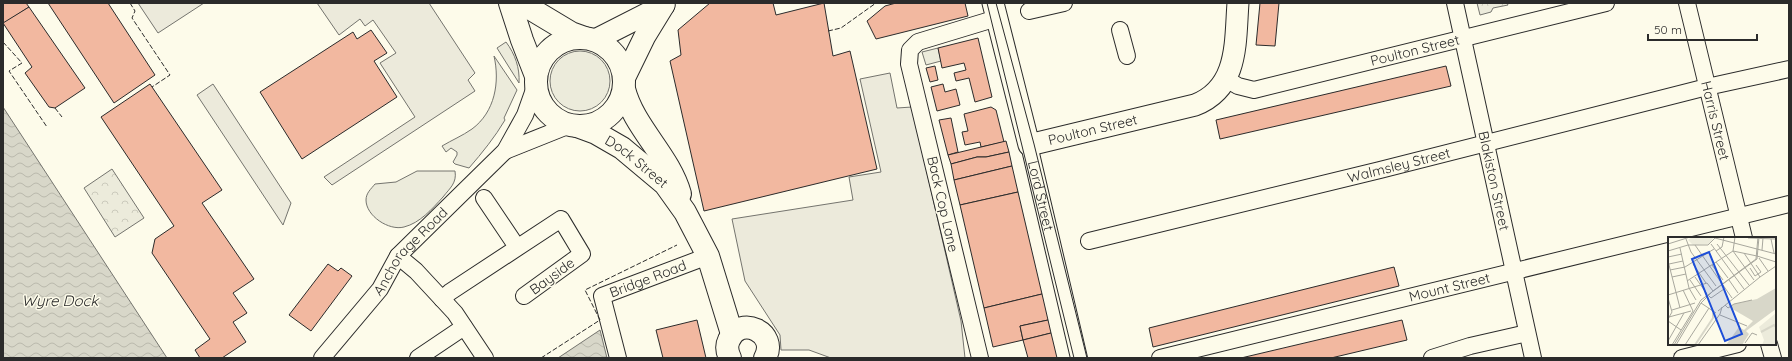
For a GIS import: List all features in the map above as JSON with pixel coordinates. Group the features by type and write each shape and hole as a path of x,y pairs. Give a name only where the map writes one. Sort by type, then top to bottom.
{"highway":[{"path":"510,3 536,80 542,103 550,113 560,121 574,125 594,124 604,119 621,99 624,84 622,67 616,56 607,47 590,39 571,33 521,3"},
{"path":"536,80 541,62 549,51 558,44 568,40 590,39"},
{"name":"Dock Street","path":"624,84 635,116 676,180 685,212"},
{"name":"Dock Street","path":"574,125 596,133 622,148 665,184 685,212 742,330 760,332 767,340 768,350 765,358"},
{"path":"730,358 727,347 742,330"}],"main road":[{"path":"1224,83 1233,58 1238,3"},
{"path":"590,39 665,4"},
{"path":"624,84 645,36 665,4"},
{"name":"Lord Street","path":"992,16 1029,145"},
{"name":"Poulton Street","path":"1029,145 1195,105 1208,100 1224,83"}],"street":[{"path":"1029,11 1064,3"},
{"name":"Blakiston Street","path":"1455,3 1533,358"},
{"name":"Poulton Street","path":"1224,83 1254,90 1606,3"},
{"name":"Harris Street","path":"1687,3 1689,19 1744,237"},
{"name":"Back Cop Lane","path":"980,358 909,64 910,50 918,42 992,16"},
{"path":"1120,30 1127,56"},
{"name":"Walmsley Street","path":"1089,241 1707,87 1789,69"},
{"name":"Anchorage Road","path":"322,358 380,289 398,256 505,151 525,115 536,80"},
{"name":"Anchorage Road","path":"505,151 574,125"},
{"name":"Lord Street","path":"1029,145 1079,358"},
{"path":"484,198 517,247"},
{"name":"Mount Street","path":"1160,358 1514,273 1789,204"},
{"name":"Bayside","path":"442,299 450,292 561,219 582,254 524,296"},
{"path":"398,256 416,271 455,312 485,358"},
{"name":"Bridge Road","path":"618,358 602,296 711,266"},
{"path":"418,358 464,327"},
{"path":"1432,358 1470,346 1527,333"},
{"path":"1682,358 1734,345"},
{"path":"1769,345 1773,358"}],"green space":[{"path":"1477,3 1507,3 1508,5 1493,8 1491,12 1480,15"},
{"path":"506,42 516,61 519,72 519,83 497,48"},
{"path":"938,48 941,61 926,65 922,52"},
{"path":"580,51 596,56 601,60 605,65 610,81 605,97 601,102 596,106 580,111 564,106 559,102 555,97 550,81 555,65 559,60 564,56"},
{"path":"494,56 517,90 504,118 505,120 479,157 469,168 455,164 453,162 457,152 451,148 446,152 442,146 472,129 486,114 491,105 496,86 496,66"},
{"path":"112,169 144,218 115,237 84,188"},
{"path":"417,171 455,171 455,179 450,188 435,206 420,219 410,225 398,228 392,227 374,217 367,206 366,198 375,184 396,182"}],"shaded area":[{"path":"138,3 204,3 158,33"},
{"path":"317,3 429,3 475,73 468,80 475,91 332,185 324,177 415,117 380,63 396,53 373,20 365,26 360,19 339,35"},
{"path":"890,73 897,108 912,107 961,321 965,358 831,358 809,350 781,350 780,335 745,281 732,219 853,200 849,177 881,172 860,79"},
{"path":"213,84 291,203 283,225 197,95"}],"water":[{"name":"Wyre Dock","path":"3,107 167,358 3,358"},
{"path":"600,330 607,358 558,358"}],"building":[{"path":"3,3 26,3 29,7 3,24"},
{"path":"48,3 108,3 155,75 114,103"},
{"path":"710,3 773,3 776,15 824,3 833,56 850,51 877,169 704,211 670,61 681,55 678,30"},
{"path":"896,3 965,3 968,16 876,39 867,21 885,6"},
{"path":"1260,3 1279,3 1275,46 1256,45"},
{"path":"29,7 85,88 55,108 49,107 25,73 32,67 3,23"},
{"path":"371,30 387,53 374,61 397,97 302,159 260,92 353,32 357,39"},
{"path":"978,38 992,97 975,102 969,78 956,81 954,73 966,70 964,63 942,68 938,48"},
{"path":"935,66 938,80 930,82 926,68"},
{"path":"1446,66 1451,86 1220,139 1216,120"},
{"path":"150,84 222,190 202,203 254,279 233,293 247,313 233,322 246,342 222,358 200,358 195,350 210,339 152,253 155,239 174,226 101,117"},
{"path":"943,84 945,92 956,89 960,105 937,111 931,87"},
{"path":"991,107 996,110 1004,142 981,147 980,142 965,145 962,132 968,131 964,114"},
{"path":"951,118 958,152 948,155 939,120"},
{"path":"1006,141 1009,152 986,157 977,157 951,164 948,155"},
{"path":"1009,152 1012,166 954,180 951,164 977,157 986,157"},
{"path":"1012,166 1018,192 960,205 954,180"},
{"path":"1018,192 1042,294 984,308 960,205"},
{"path":"328,264 338,271 341,268 352,276 311,331 289,315"},
{"path":"1394,267 1399,286 1153,347 1149,328"},
{"path":"1042,294 1048,320 1020,326 1023,340 993,347 984,308"},
{"path":"697,320 706,358 663,358 656,330"},
{"path":"1048,320 1051,333 1023,340 1020,326"},
{"path":"1402,320 1407,340 1331,358 1241,358"},
{"path":"1051,333 1057,358 1028,358 1023,340"}],"tram line":[{"path":"987,3 1074,358"},
{"path":"996,3 1034,144 1087,358"}],"fence":[{"path":"130,3 135,11 132,18 170,75 152,87"},
{"path":"828,31 841,28 876,3"},
{"path":"3,42 22,63 9,71 47,127"},
{"path":"55,108 62,117"},
{"path":"541,358 600,320 585,290 677,245"}]}
